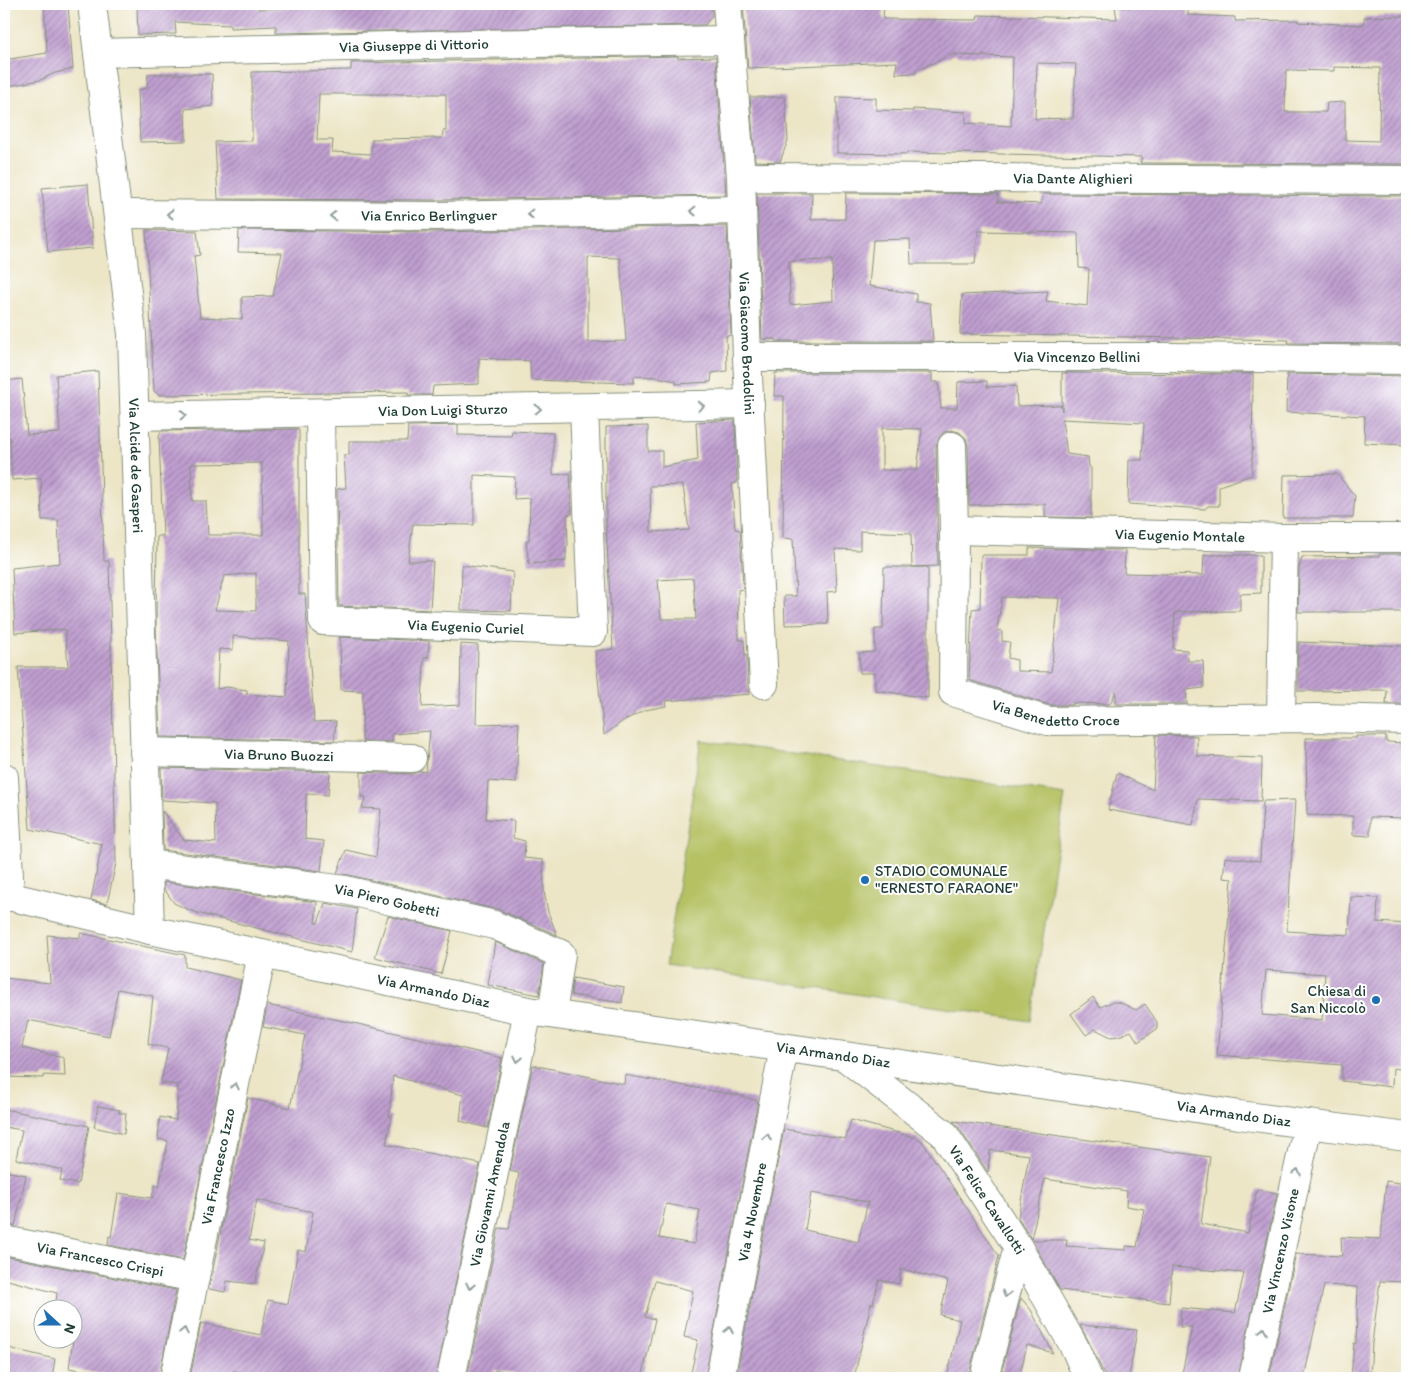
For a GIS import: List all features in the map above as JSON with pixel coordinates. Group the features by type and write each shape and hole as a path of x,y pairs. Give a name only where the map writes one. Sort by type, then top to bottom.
{"street":[{"name":"Via Alcide de Gasperi","path":"92,4 132,334 150,930"},
{"name":"Via Giacomo Brodolini","path":"726,4 741,177 747,357 764,684"},
{"name":"Via Giuseppe di Vittorio","path":"98,54 471,44 730,40"},
{"name":"Via Dante Alighieri","path":"741,177 1407,180"},
{"name":"Via Enrico Berlinguer","path":"118,214 437,216 742,210"},
{"name":"Via Vincenzo Bellini","path":"747,357 1170,357 1407,360"},
{"name":"Via Don Luigi Sturzo","path":"135,416 750,404"},
{"name":"Via Eugenio Curiel","path":"320,413 323,621 593,632 584,408"},
{"name":"Via Benedetto Croce","path":"952,446 954,530 953,692 1048,721 1281,718 1407,720"},
{"name":"Via Eugenio Montale","path":"954,530 1284,538 1407,538"},
{"path":"1281,718 1284,538"},
{"name":"Via Bruno Buozzi","path":"144,752 412,758"},
{"path":"4,777 6,897"},
{"name":"Via Piero Gobetti","path":"148,864 345,890 494,926 561,954 540,1013"},
{"name":"Via Armando Diaz","path":"6,897 150,930 540,1013 1096,1092 1239,1115 1407,1137"},
{"name":"Via Francesco Izzo","path":"174,1378 262,954"},
{"name":"Via Giovanni Amendola","path":"451,1378 540,1013"},
{"name":"Via 4 Novembre","path":"720,1378 784,1048"},
{"name":"Via Felice Cavallotti","path":"844,1056 944,1134 1018,1247 1075,1348 1088,1378"},
{"name":"Via Vincenzo Visone","path":"1253,1378 1308,1124"},
{"name":"Via Francesco Crispi","path":"4,1240 195,1278"},
{"path":"984,1378 1018,1247"}],"green space":[{"name":"STADIO COMUNALE \"ERNESTO FARAONE\"","path":"701,740 1065,795 1030,1021 666,965"}],"building":[{"path":"44,4 68,4 73,69 55,73 40,80 4,87 4,60 47,53"},
{"path":"141,4 258,4 258,9 298,8 298,4 712,4 712,16 705,25 276,33 276,26 230,28 230,25 175,22 176,34 138,35 137,8"},
{"path":"743,4 884,4 883,19 977,20 978,15 1117,19 1115,7 1188,8 1188,15 1235,17 1235,21 1298,20 1298,22 1364,25 1364,17 1407,16 1407,164 1140,163 1142,157 907,152 907,154 837,153 837,97 876,98 876,110 913,111 913,109 966,112 966,123 1011,126 1013,57 956,55 956,53 917,70 916,73 896,74 897,62 748,68","holes":["1037,63 1076,64 1073,118 1035,119","1334,67 1380,68 1379,141 1345,140 1345,102 1327,103 1326,112 1285,112 1286,70 1334,71"]},
{"path":"678,56 677,58 716,57 726,195 437,200 218,199 215,142 252,141 252,72 351,70 351,63","holes":["319,94 446,94 446,131 443,131 442,138 372,139 371,154 332,152 333,140 317,140"]},
{"path":"148,74 212,74 213,106 185,109 186,141 140,142 138,90 147,88"},
{"path":"750,97 785,97 788,140 780,162 755,161"},
{"path":"88,184 93,248 48,252 42,188"},
{"path":"757,193 812,193 811,220 845,219 846,193 998,194 998,202 1041,204 1043,194 1407,196 1405,295 1407,295 1407,344 1288,343 1289,340 960,334 962,295 1048,291 1046,301 1087,306 1089,269 1079,268 1078,233 978,231 975,264 911,264 910,239 873,240 869,286 916,294 916,302 930,303 933,341 776,341 776,339 762,339","holes":["832,260 833,301 790,305 789,261"]},
{"path":"727,226 731,335 726,336 727,371 712,373 711,382 676,384 676,381 656,377 634,376 634,383 531,380 530,361 479,358 479,384 433,386 432,395 408,395 408,392 159,395 154,391 146,230 197,231 200,255 194,256 200,317 242,319 242,297 273,296 282,253 238,252 239,230 437,232","holes":["588,257 620,258 626,341 588,342"]},
{"path":"98,371 104,561 109,561 116,863 107,904 91,900 102,844 30,829 18,667 68,667 65,629 15,633 12,568 60,563 58,520 42,520 41,478 12,480 10,437 4,437 4,381 22,379 27,435 60,433 56,375"},
{"path":"775,373 932,373 932,382 938,382 941,408 957,408 958,382 987,381 987,387 1016,386 1017,406 1061,405 1062,411 1062,373 1253,374 1252,475 1219,486 1219,506 1208,506 1205,509 1128,504 1129,460 1142,460 1144,423 1062,419 1067,454 1088,457 1091,468 1091,518 1045,517 1045,504 969,505 968,446 966,438 959,432 951,430 944,432 936,446 938,566 912,567 911,533 860,531 860,550 835,549 837,591 827,592 828,624 785,625 784,596 796,596 793,539 783,538 784,396 774,396","holes":["882,428 922,429 917,470 882,470"]},
{"path":"1287,374 1407,376 1407,445 1364,443 1365,416 1286,412"},
{"path":"735,420 737,483 732,484 735,529 740,530 743,589 738,590 739,640 744,640 750,694 665,701 666,706 645,710 623,721 604,735 595,651 613,649 606,528 606,427 648,426 648,451 662,451 662,467 698,460 696,422","holes":["683,485 689,530 651,532 650,486","693,578 696,619 661,619 658,580"]},
{"path":"458,425 458,435 511,436 512,431 553,433 553,475 570,473 572,514 567,515 568,546 566,547 566,561 529,564 526,541 529,540 530,498 514,499 515,477 474,475 474,525 413,524 408,561 433,561 430,610 339,606 337,489 346,488 344,455 349,455 349,441 407,441 408,426"},
{"path":"299,429 299,594 305,594 314,722 336,721 334,741 160,737 156,625 157,536 163,536 159,437 161,431","holes":["262,463 263,535 208,535 206,501 192,501 191,464","256,573 256,611 215,610 224,576","233,636 289,641 287,697 247,694 247,690 227,687 217,689 219,649 233,650"]},
{"path":"1337,474 1355,496 1353,518 1283,518 1284,475"},
{"path":"1029,548 1125,550 1124,573 1203,575 1204,555 1261,555 1261,593 1240,594 1240,611 1175,612 1173,649 1187,650 1188,661 1203,661 1204,688 1186,690 1187,704 1116,704 1116,691 1110,704 1073,703 1073,705 1050,705 969,680 972,609 980,608 981,555 1029,555","holes":["1002,597 1059,598 1051,672 1017,671 1017,660 1008,658 1010,642 1002,641 1002,631 997,630"]},
{"path":"1379,554 1407,554 1407,612 1298,612 1299,569 1302,557 1379,556"},
{"path":"462,565 513,572 511,611 461,610"},
{"path":"884,567 928,567 928,698 875,690 875,673 860,673 859,653 875,652 875,629 883,629"},
{"path":"340,637 429,641 428,657 424,658 422,707 460,705 461,644 478,645 476,724 519,723 516,783 488,781 486,819 514,821 513,838 525,841 524,858 543,860 544,891 548,912 557,935 500,909 337,873 346,850 376,857 381,809 362,808 366,797 361,797 361,772 412,774 420,771 426,772 430,731 392,734 392,742 362,741 363,691 341,690"},
{"path":"1298,642 1407,646 1407,704 1386,704 1387,690 1298,691"},
{"path":"1156,735 1197,736 1197,756 1262,758 1261,801 1198,799 1193,825 1108,810 1117,773 1153,790"},
{"path":"1356,736 1386,736 1386,742 1407,743 1407,818 1370,817 1370,836 1353,835 1353,816 1307,815 1306,738 1356,738"},
{"path":"161,768 330,772 328,795 306,794 305,839 324,841 321,871 163,850 162,811 184,840 216,843 215,803 162,800"},
{"path":"1295,800 1287,931 1349,935 1351,897 1378,898 1377,922 1407,924 1407,1070 1393,1068 1392,1087 1342,1081 1342,1065 1217,1055 1232,879 1223,878 1225,857 1260,861 1263,801","holes":["1266,970 1325,974 1322,1020 1262,1015"]},
{"path":"164,882 317,902 315,923 318,923 325,903 357,909 352,952 189,910 174,903 164,889"},
{"path":"388,916 452,931 441,974 375,957"},
{"path":"80,933 185,955 185,967 241,980 183,1260 108,1245 118,1193 152,1198 155,1185 159,1187 168,1141 158,1139 160,1117 176,1120 178,1085 161,1083 168,1048 148,1044 153,996 118,989 109,1036 28,1020 22,1048 64,1058 65,1076 44,1075 43,1078 4,1077 4,978 50,983 47,935 80,938"},
{"path":"495,942 544,964 539,995 488,985"},
{"path":"573,978 624,987 622,1003 571,995"},
{"path":"1093,997 1100,1007 1112,1002 1119,1002 1136,1010 1145,1004 1157,1022 1157,1029 1138,1042 1131,1031 1111,1037 1095,1029 1086,1035 1071,1014"},
{"path":"267,1005 502,1058 488,1128 460,1121 463,1095 393,1076 389,1116 392,1116 386,1144 480,1164 436,1378 281,1378 233,1371 232,1378 190,1378 201,1323 261,1335 268,1300 288,1304 298,1250 306,1252 313,1212 257,1200 249,1240 264,1243 255,1284 227,1281 225,1292 209,1289 248,1098 290,1108 305,1035 263,1027"},
{"path":"533,1065 624,1084 625,1075 741,1096 758,1101 705,1378 690,1378 698,1340 684,1337 693,1291 655,1281 645,1317 655,1319 642,1378 540,1378 495,1370 494,1378 467,1378 499,1228 509,1229 519,1173 510,1171","holes":["666,1204 700,1210 694,1244 659,1238"]},
{"path":"98,1106 120,1110 119,1113 126,1113 124,1134 94,1127"},
{"path":"4,1109 89,1126 78,1184 60,1181 62,1170 16,1159 22,1130 4,1127"},
{"path":"851,1120 922,1141 999,1256 969,1378 947,1378 960,1320 940,1315 948,1281 901,1269 899,1284 879,1280 873,1304 871,1303 854,1378 736,1378 784,1129 846,1139","holes":["811,1193 868,1202 858,1242 805,1230"]},
{"path":"953,1121 1210,1157 1201,1224 1248,1233 1257,1189 1277,1193 1238,1378 1181,1378 1192,1327 1180,1327 1181,1308 1235,1313 1244,1273 1172,1267 1169,1303 1060,1290 1032,1240 1067,1240 1066,1246 1126,1250 1126,1246 1137,1247 1144,1209 1126,1206 1127,1191 1045,1179 1031,1239 1018,1218 1029,1155 990,1150 988,1172"},
{"path":"4,1171 26,1175 15,1226 4,1225"},
{"path":"1386,1181 1407,1184 1407,1282 1380,1281 1372,1343 1370,1378 1351,1378 1354,1343 1356,1343 1358,1287 1324,1285 1304,1378 1269,1378 1296,1254 1342,1256 1341,1237 1381,1239"},
{"path":"4,1256 176,1290 159,1378 121,1378 69,1368 72,1350 82,1350 82,1300 56,1300 57,1293 4,1279"},
{"path":"1021,1298 1031,1310 1053,1353 1027,1345 1019,1378 1000,1378"},
{"path":"1080,1325 1137,1330 1129,1378 1106,1378"},
{"path":"4,1347 55,1359 52,1378 4,1378"}],"place":[{"name":"STADIO COMUNALE \"ERNESTO FARAONE\"","path":"865,880"},
{"name":"Chiesa di San Niccolò","path":"1376,1000"}]}
